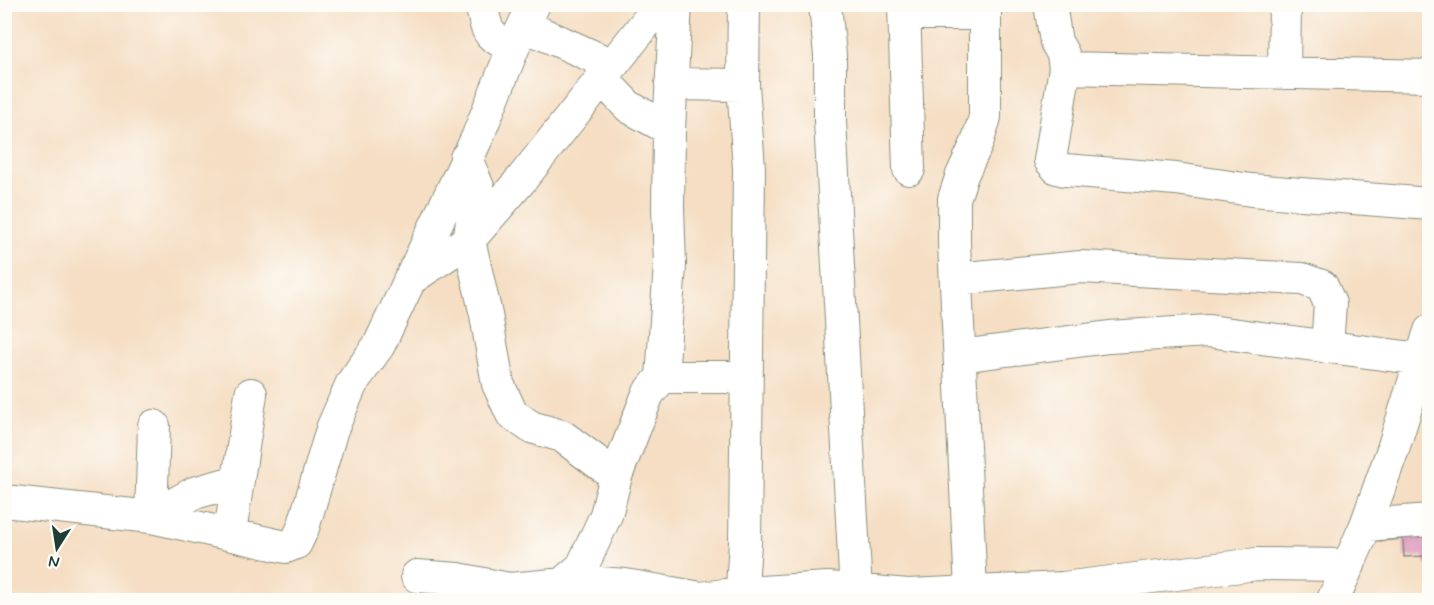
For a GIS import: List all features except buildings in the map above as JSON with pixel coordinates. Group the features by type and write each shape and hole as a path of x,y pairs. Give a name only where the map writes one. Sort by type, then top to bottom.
{"street":[{"path":"482,4 489,33 496,40 524,26"},
{"path":"410,280 469,240 521,180 661,4"},
{"path":"561,585 582,567 606,515 616,476 648,394 662,377 670,265 669,129 676,4"},
{"path":"741,597 744,543 749,168 743,85 744,4"},
{"path":"825,4 830,56 830,121 856,592"},
{"path":"1050,4 1056,42 1063,54 1065,68 1050,160 1057,168 1176,179 1251,190 1430,204"},
{"path":"1284,4 1284,73"},
{"path":"909,169 904,9 985,9 985,117 954,199 971,590"},
{"path":"524,26 607,72 630,107 669,129"},
{"path":"4,501 151,517 286,547 296,543 303,528 332,429 352,383 379,345 477,138 524,26"},
{"path":"1065,68 1430,76"},
{"path":"671,84 743,85"},
{"path":"466,158 478,187 469,240 486,315 498,384 513,414 531,427 562,436 616,476"},
{"path":"956,279 1081,267 1302,279 1322,286 1330,304 1327,347"},
{"path":"960,356 1109,337 1209,331 1327,347 1425,345 1393,449 1366,525 1333,600"},
{"path":"662,377 746,377"},
{"path":"230,533 250,394"},
{"path":"151,517 154,426"},
{"path":"151,517 194,493 238,481"},
{"path":"1366,525 1430,520"},
{"path":"417,576 458,579 509,595 587,582 625,585 701,598 741,597 828,588 908,595 971,590 1063,588 1257,564 1349,565"}]}
